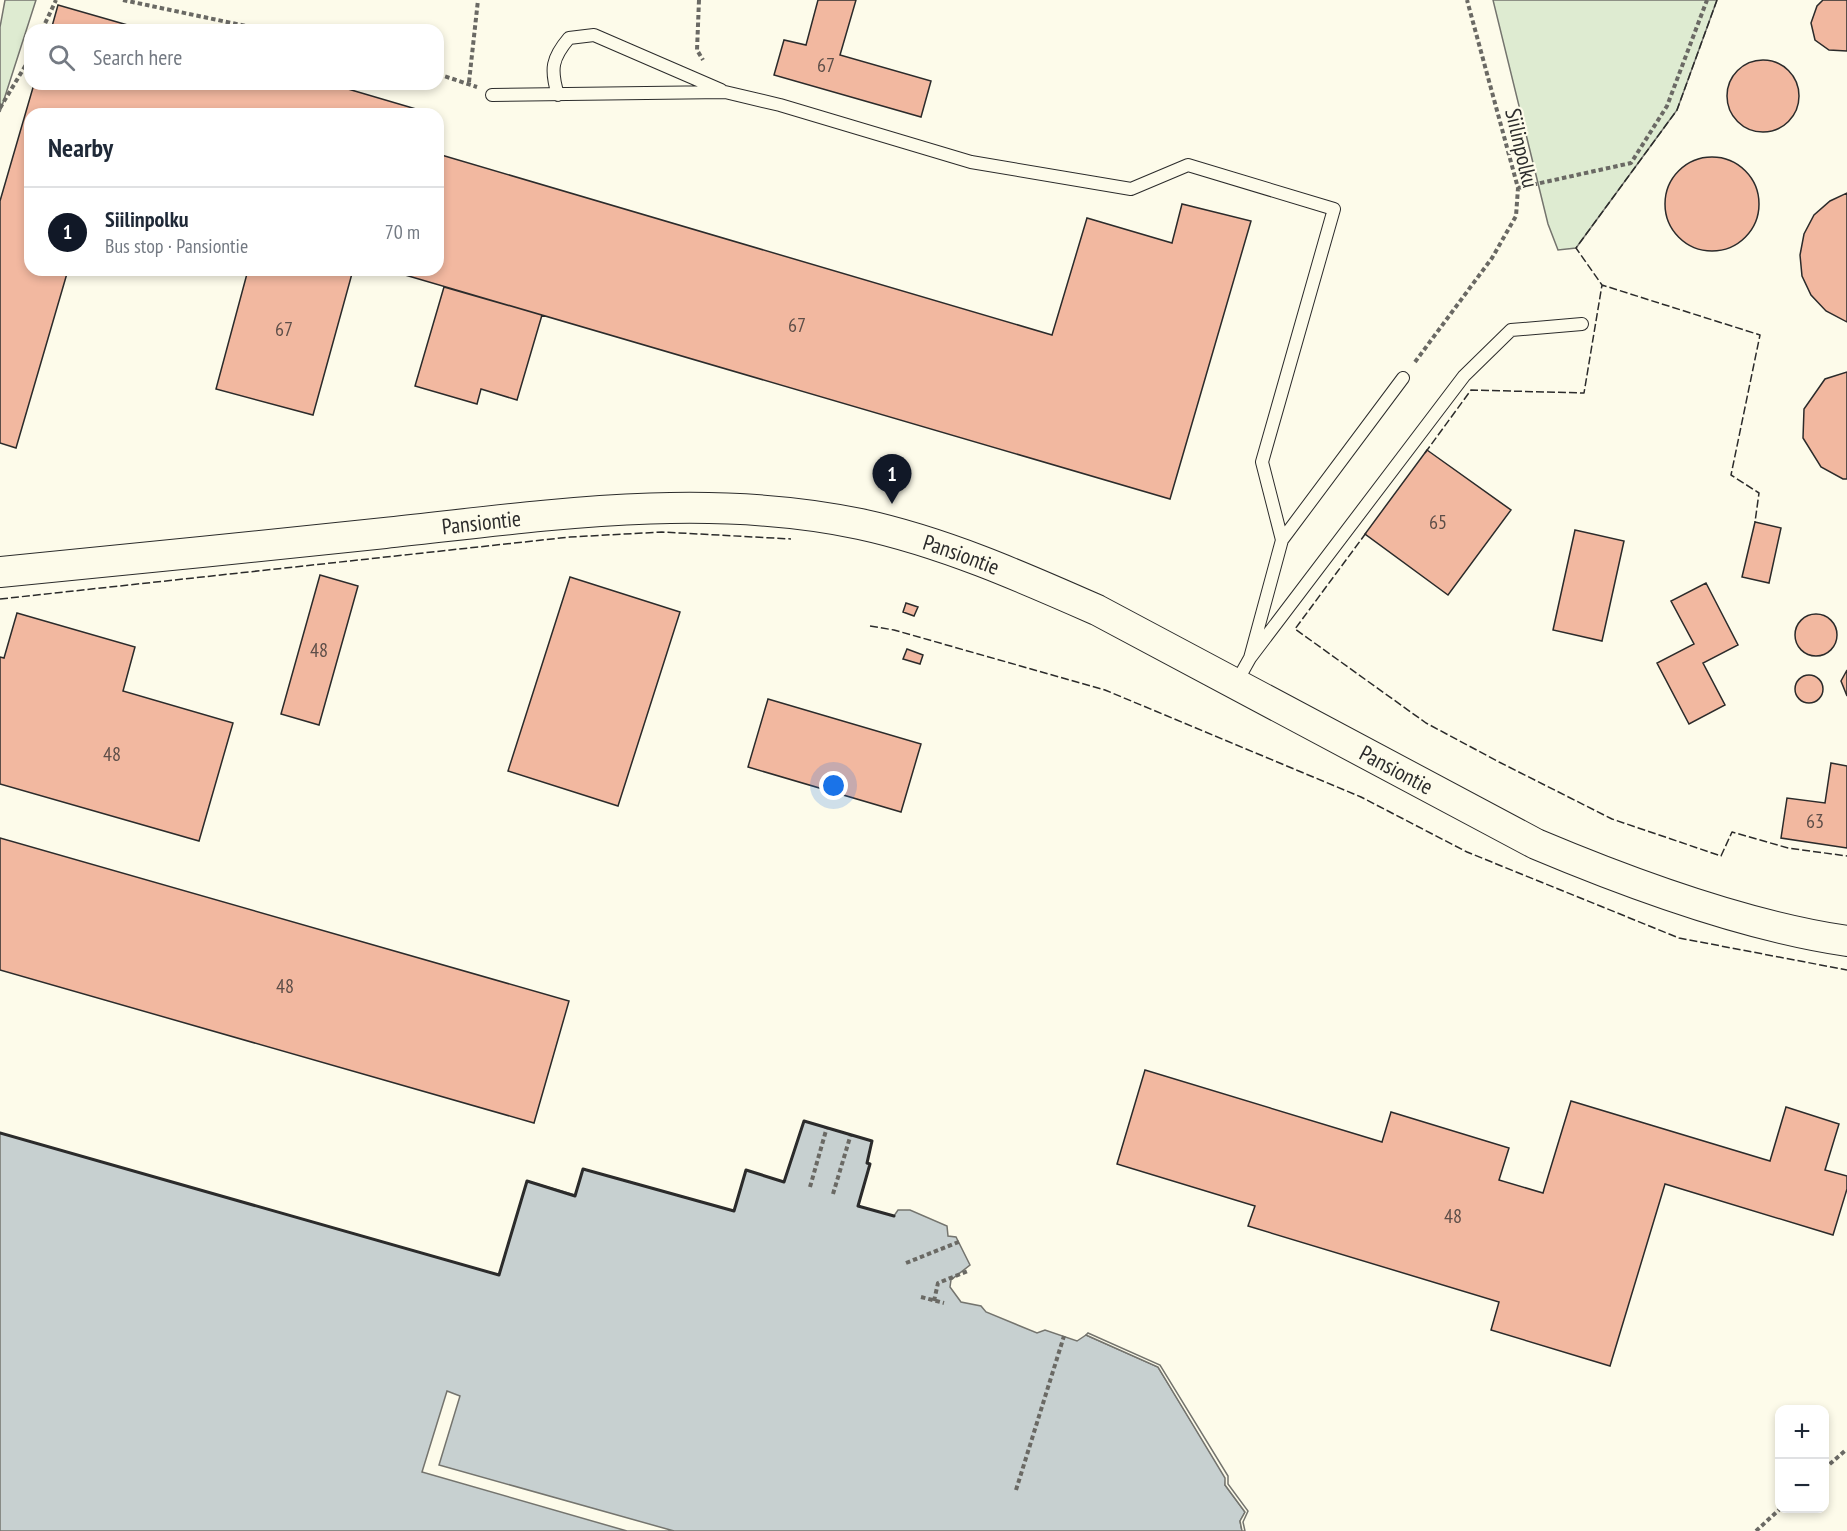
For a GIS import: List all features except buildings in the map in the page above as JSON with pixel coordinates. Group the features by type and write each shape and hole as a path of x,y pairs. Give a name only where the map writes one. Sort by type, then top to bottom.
{"street":[{"name":"Pansiontie","path":"0,572 544,515 663,508 762,512 859,524 929,542 1038,583 1097,610 1536,844 1604,873 1777,926 1847,941"}],"lane":[{"path":"558,95 553,80 555,54 570,38 594,34 725,92 780,105 971,162 1131,189 1188,165 1334,209 1262,462 1282,540"},
{"path":"492,94 725,92"},
{"path":"1235,685 1250,658 1464,376 1511,330 1582,324"},
{"path":"1250,658 1282,540 1403,378"}],"path":[{"path":"45,24 56,0"},
{"path":"123,0 237,24"},
{"path":"469,82 478,0"},
{"path":"699,0 697,50 725,92"},
{"name":"Siilinpolku","path":"1403,378 1492,258 1516,216 1518,188 1467,0"},
{"path":"1518,188 1630,163 1667,106 1707,0"},
{"path":"0,108 24,68"},
{"path":"444,76 469,82 492,94"},
{"path":"810,1187 827,1127"},
{"path":"833,1194 851,1134"},
{"path":"906,1263 961,1240"},
{"path":"934,1300 938,1283 968,1270"},
{"path":"921,1297 944,1303"},
{"path":"1016,1490 1064,1336"},
{"path":"1829,1465 1846,1450"},
{"path":"1756,1531 1776,1513"}],"green space":[{"path":"5,0 36,0 28,24 24,24 24,37 0,112 0,27"},
{"path":"1493,0 1717,0 1677,110 1576,248 1558,250 1548,224"}],"shaded area":[{"path":"804,1121 872,1141 867,1163 870,1164 858,1206 894,1216 898,1210 910,1210 947,1226 948,1236 956,1237 970,1265 951,1280 950,1287 961,1302 981,1306 986,1312 1037,1333 1045,1330 1077,1341 1086,1335 1158,1367 1226,1478 1225,1485 1245,1512 1240,1521 1242,1531 0,1531 0,1133 499,1275 527,1181 575,1195 583,1169 734,1211 746,1170 784,1182"}],"pier":[{"path":"1088,1333 1160,1365 1228,1476 1228,1484 1248,1511 1243,1522 1245,1531 1242,1531 1240,1521 1245,1512 1225,1485 1225,1478 1158,1367 1086,1335"},
{"path":"447,1391 460,1396 439,1465 674,1531 627,1531 422,1472"}],"fence":[{"path":"1717,0 1677,110 1576,248 1602,285 1760,335 1731,475 1759,493 1755,522"},
{"path":"1425,453 1471,390 1584,393 1602,285"},
{"path":"0,599 570,537 662,532 791,539"},
{"path":"1366,533 1295,629 1426,723 1612,819 1721,856 1732,832 1788,848 1847,856"},
{"path":"870,626 894,630 1105,690 1361,797 1467,852 1679,938 1847,970"}],"wall":[{"path":"0,1133 499,1275 527,1181 575,1196 583,1169 734,1211 746,1170 784,1182 804,1121 872,1141 867,1163 870,1164 858,1206 894,1216"}],"place":[{"name":"Siilinpolku","path":"892,504"}]}
